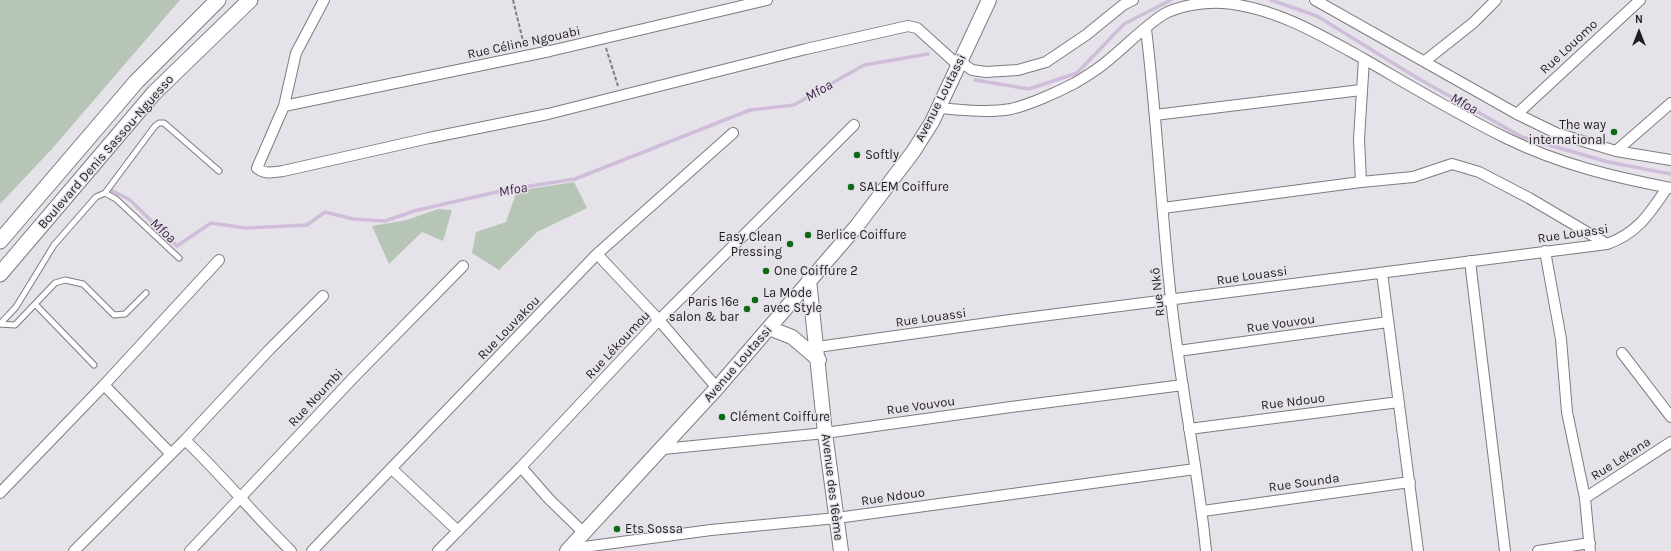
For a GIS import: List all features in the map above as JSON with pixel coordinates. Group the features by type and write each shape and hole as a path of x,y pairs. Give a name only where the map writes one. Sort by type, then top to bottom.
{"main road":[{"name":"Boulevard Denis Sassou-Nguesso","path":"0,241 136,82 218,0"},
{"name":"Boulevard Denis Sassou-Nguesso","path":"0,274 154,93 250,0"},
{"name":"Avenue Loutassi","path":"568,550 717,388 856,227 913,152 932,122 989,0"},
{"name":"Avenue des 16ème","path":"809,280 814,352 841,551"},
{"path":"769,328 792,337 814,352"}],"street":[{"path":"324,0 296,53 284,106 257,168 260,171 267,173 283,171 430,138 548,114 908,26 917,28 960,64 972,70 986,72 1018,70 1046,62 1086,35 1124,5 1133,0"},
{"name":"Rue Céline Ngouabi","path":"284,106 604,39 767,0"},
{"path":"1315,0 1517,114 1556,133 1616,151 1671,160"},
{"path":"1425,61 1473,23 1496,0"},
{"name":"Rue Louomo","path":"1517,114 1640,0"},
{"path":"939,108 974,111 1011,109 1039,99 1075,83 1110,60 1164,14 1181,7 1221,3 1243,6 1287,20 1323,35 1506,138 1557,160 1595,172 1669,188"},
{"name":"Rue Nkô","path":"1146,29 1171,300 1202,511 1206,551"},
{"path":"1361,182 1359,139 1364,59"},
{"path":"1155,115 1361,90"},
{"path":"1616,151 1671,103"},
{"name":"Rue Lékoumou","path":"438,551 521,467 659,320 854,125"},
{"name":"Rue Louvakou","path":"312,551 597,254 734,133"},
{"path":"1163,208 1361,182 1413,177 1452,164 1479,172 1529,198 1607,244"},
{"name":"Rue Louassi","path":"814,352 1010,320 1607,244 1622,238 1638,226 1651,212 1669,188"},
{"path":"1538,551 1590,547 1585,498 1566,412 1561,339 1545,251"},
{"path":"597,254 659,320 717,388"},
{"path":"0,493 104,385 219,260"},
{"path":"1470,261 1505,551"},
{"name":"Rue Noumbi","path":"190,551 354,377 463,266"},
{"path":"1382,272 1418,551"},
{"path":"74,551 170,453 185,440 269,350 323,296"},
{"name":"Rue Vouvou","path":"1178,351 1388,322"},
{"path":"1622,353 1671,417"},
{"path":"104,385 170,453"},
{"name":"Rue Vouvou","path":"662,449 826,432 1183,386"},
{"name":"Rue Ndouo","path":"1189,429 1399,402"},
{"path":"185,440 213,466 240,499 290,551"},
{"name":"Rue Lekana","path":"1585,498 1671,442"},
{"path":"521,467 549,499 584,534"},
{"path":"392,469 458,531"},
{"name":"Rue Ndouo","path":"568,550 711,530 836,518 1195,469"},
{"name":"Rue Sounda","path":"1202,511 1410,482"}],"lane":[{"path":"0,324 16,307 54,245 96,197 105,193 155,126 159,123 164,123 219,171"},
{"path":"105,193 116,199 179,258"},
{"path":"0,324 15,325 36,305 55,283 65,280 83,284 114,315 125,314 146,293"},
{"path":"36,305 94,365"}],"path":[{"path":"512,0 526,56"},
{"path":"604,39 621,96"}],"green space":[{"path":"0,0 180,0 51,150 0,204"},
{"path":"574,182 587,208 537,232 499,270 472,253 476,232 506,222 517,191"},
{"path":"438,209 452,210 443,241 422,232 389,264 372,226 407,220"}],"waterway":[{"name":"Mfoa","path":"975,80 1029,89 1077,73 1124,24 1171,0"},
{"name":"Mfoa","path":"1271,0 1317,16 1414,76 1522,137 1608,162 1671,174"},
{"name":"Mfoa","path":"109,189 130,200 177,246 211,223 246,228 307,225 325,212 353,219 385,221 414,211 505,190 575,179 750,110 794,105 864,65 928,54"}],"place":[{"name":"The way international","path":"1614,132"},
{"name":"Softly","path":"857,155"},
{"name":"SALEM Coiffure","path":"851,187"},
{"name":"Berlice Coiffure","path":"808,235"},
{"name":"Easy Clean Pressing","path":"790,244"},
{"name":"One Coiffure 2","path":"766,271"},
{"name":"La Mode avec Style","path":"755,300"},
{"name":"Paris 16e salon & bar","path":"747,309"},
{"name":"Clément Coiffure","path":"722,417"},
{"name":"Ets Sossa","path":"617,529"}]}
